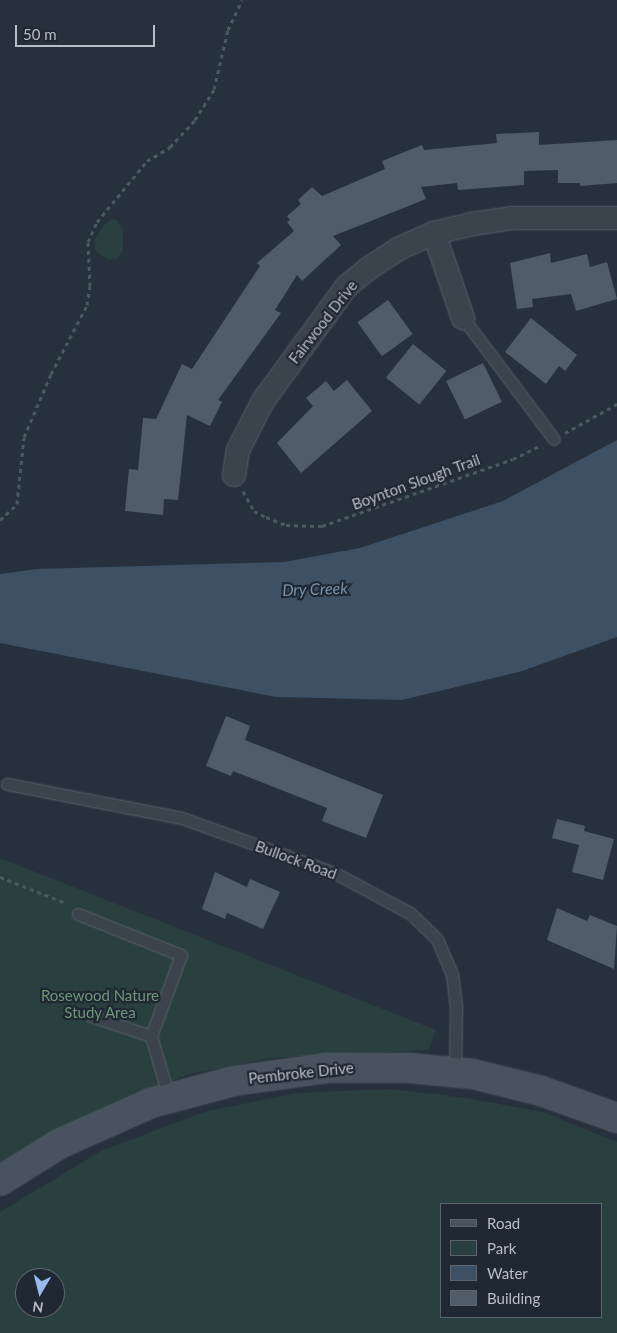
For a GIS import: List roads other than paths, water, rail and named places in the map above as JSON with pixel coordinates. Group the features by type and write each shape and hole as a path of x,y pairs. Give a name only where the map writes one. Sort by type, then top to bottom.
{"street":[{"name":"Fairwood Drive","path":"234,476 238,450 263,401 347,286 398,249 434,233 512,218 617,218"},
{"path":"434,233 463,318"},
{"name":"Pembroke Drive","path":"0,1181 59,1144 104,1122 169,1098 234,1081 326,1068 370,1067 455,1072 541,1090 617,1118"}],"lane":[{"path":"463,318 554,439"},
{"name":"Bullock Road","path":"7,784 182,818 335,873 410,913 437,939 452,974 456,1009 455,1072"},
{"path":"78,914 181,955 151,1036 169,1098"},
{"path":"91,1016 151,1036"}],"water":[{"name":"Dry Creek","path":"617,440 617,637 522,671 402,700 276,697 0,643 0,574 37,569 284,562 360,548 503,501"}],"park label":[{"name":"Rosewood Nature Study Area","path":"100,1004"}]}
